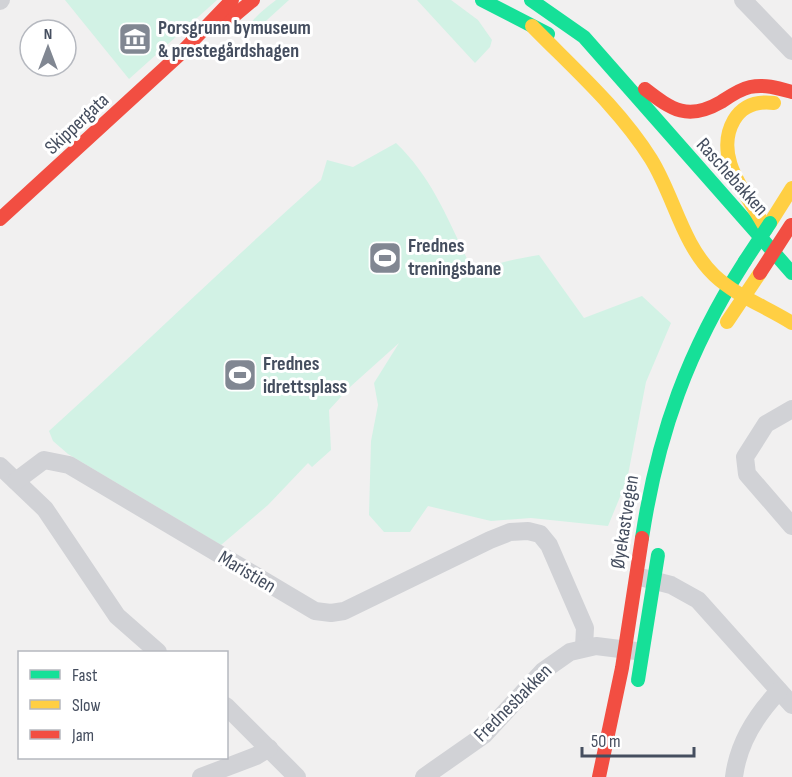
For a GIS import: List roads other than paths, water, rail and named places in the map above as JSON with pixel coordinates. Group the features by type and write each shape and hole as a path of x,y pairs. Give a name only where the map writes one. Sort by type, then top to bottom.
{"main road":[{"name":"Skippergata","path":"0,219 179,55 232,0"},
{"name":"Skippergata","path":"179,55 213,33 253,0"},
{"name":"Raschebakken","path":"482,0 578,52 644,107"},
{"name":"Raschebakken","path":"531,0 584,37 792,273"},
{"path":"532,26 585,77 627,123 664,182 686,232 700,279"},
{"path":"584,37 659,103 682,114 702,112 749,86 772,86 792,92"},
{"path":"780,260 758,208 734,174 726,146 732,122 743,108 756,102 765,102 790,109"},
{"name":"Øyekastvegen","path":"599,777 625,650 655,463 666,421 689,360 707,322 792,188"},
{"path":"673,459 698,374 719,335 792,225"},
{"path":"686,232 707,267 729,285 792,323"},
{"path":"706,299 707,322"},
{"name":"Øyekastvegen","path":"634,697 660,545"}],"street":[{"path":"743,0 792,51"},
{"path":"792,409 766,424 745,457 747,474 792,526"},
{"name":"Maristien","path":"16,481 44,460 55,460 69,465 160,517 256,578 315,611 324,613 344,610 490,540 522,530 534,532 546,540 585,628 584,647"},
{"path":"0,466 45,509 117,616 157,651"},
{"path":"636,577 655,579 698,600 792,705"},
{"path":"584,647 643,653"},
{"name":"Frednesbakken","path":"424,777 484,735 553,662 584,647"},
{"path":"734,777 738,756 751,729 759,714 779,691"},
{"path":"228,708 297,777"},
{"path":"201,777 256,756 269,748"}],"place":[{"name":"Porsgrunn bymuseum & prestegårdshagen","path":"135,39"},
{"name":"Frednes treningsbane","path":"385,258"},
{"name":"Frednes idrettsplass","path":"240,375"}]}
